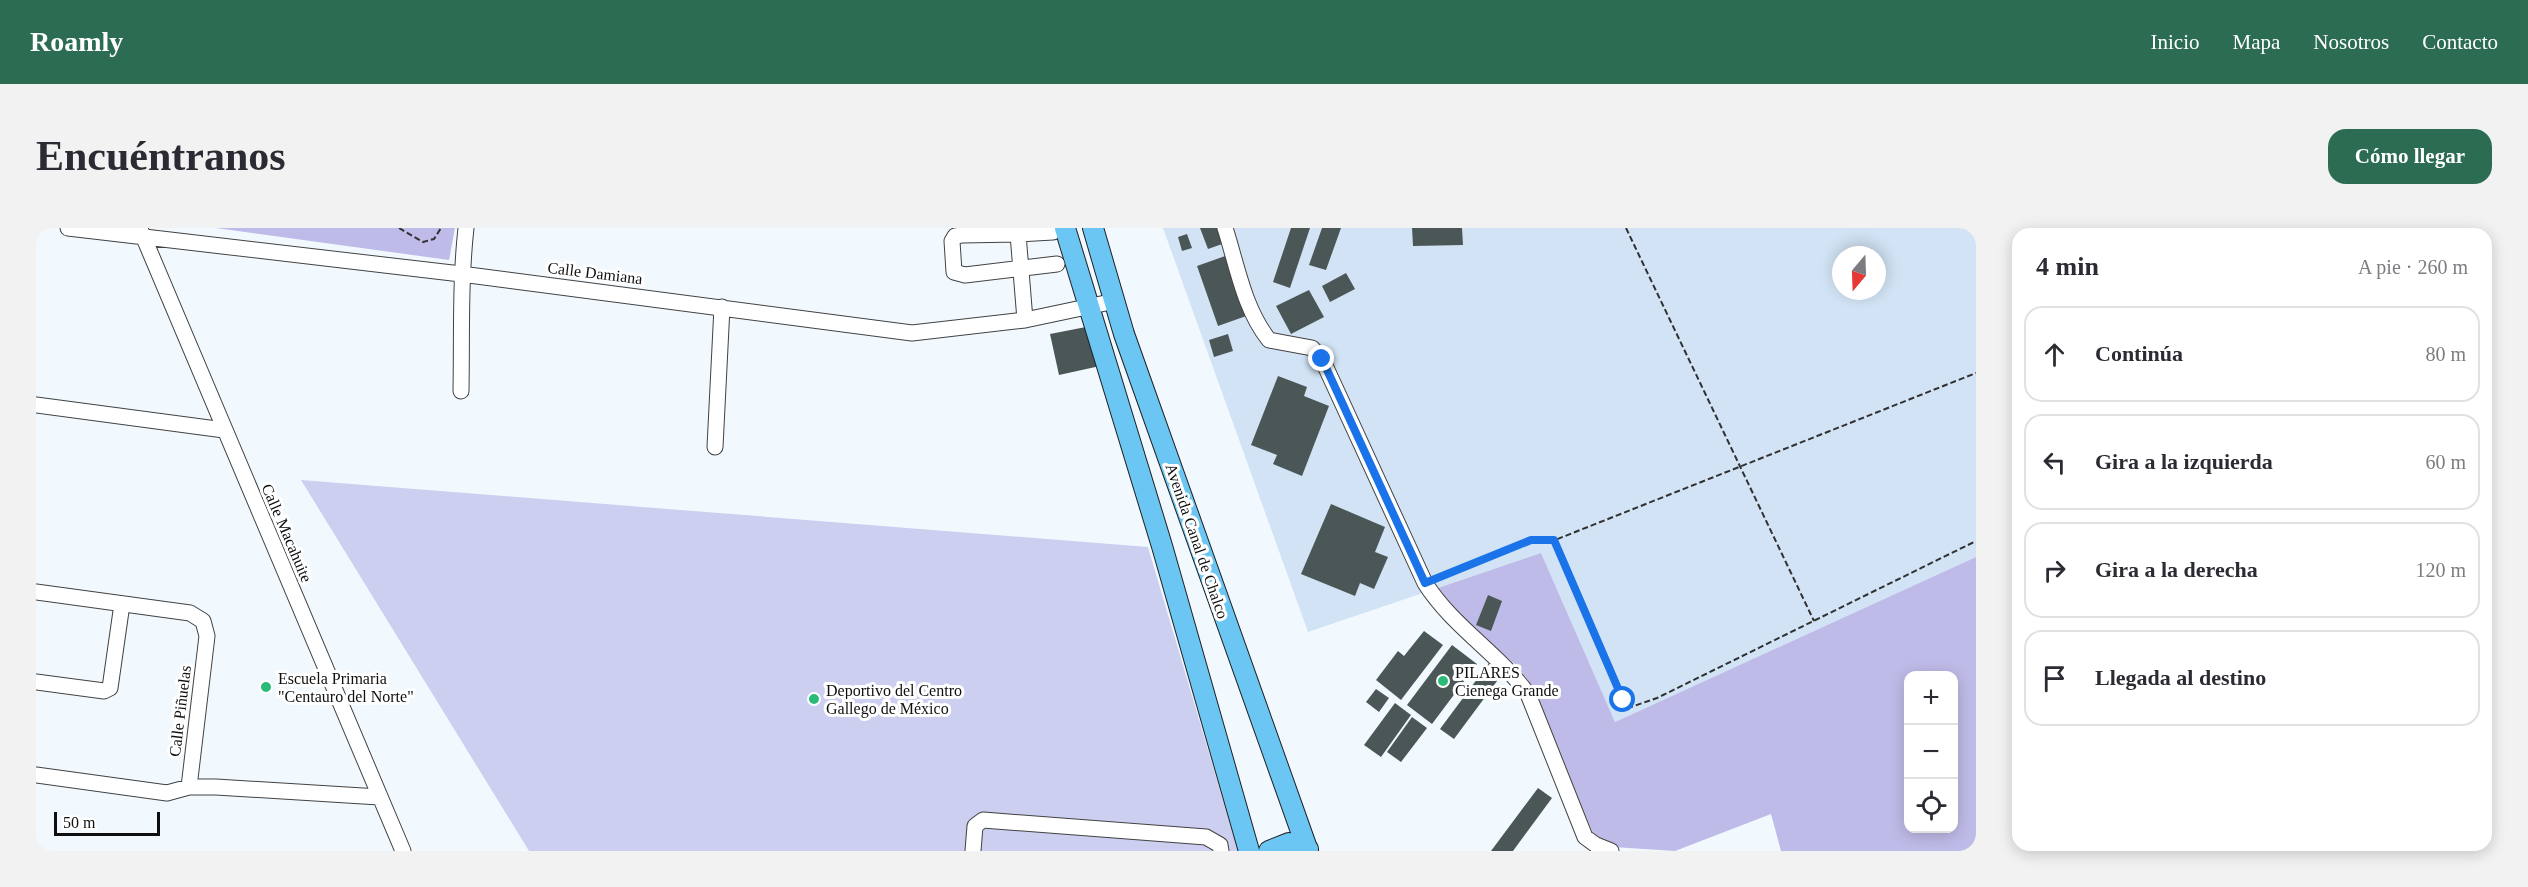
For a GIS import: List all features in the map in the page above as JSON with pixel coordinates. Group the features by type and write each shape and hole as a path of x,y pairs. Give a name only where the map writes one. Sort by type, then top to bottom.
{"main road":[{"name":"Avenida Canal de Chalco","path":"1093,228 1124,334 1308,850"},
{"name":"Avenida Canal de Chalco","path":"1059,230 1090,306 1162,546 1249,851"},
{"path":"1269,851 1289,843 1308,850"}],"street":[{"name":"Calle Damiana","path":"68,228 142,233 912,333 1025,320 1115,301"},
{"path":"461,392 463,295 461,274 466,228"},
{"path":"1225,228 1250,306 1260,328 1269,340 1312,348 1322,359 1425,583 1439,605 1513,674 1528,694 1585,837 1591,848 1611,851"},
{"path":"1057,264 1019,270 958,274 954,272 952,241 955,236 962,235 1018,234 1059,230"},
{"name":"Calle Macahuite","path":"142,233 403,851"},
{"path":"1018,234 1019,270 1025,320"},
{"path":"715,447 722,307"},
{"path":"36,405 224,430"},
{"name":"Calle Piñuelas","path":"36,592 190,613 202,621 207,636 189,787"},
{"path":"36,682 104,691 110,688 122,604"},
{"path":"36,775 167,793 189,787 379,797"},
{"path":"973,851 975,826 983,820 1206,837 1220,844 1221,851"}],"path":[{"path":"399,228 423,242 434,239 441,228"},
{"path":"1626,228 1814,621"},
{"path":"1425,583 1531,540 1554,540 1976,373"},
{"path":"1554,540 1623,700 1631,708 1657,698 1976,541"}],"shaded area":[{"path":"216,228 455,228 449,260"},
{"path":"1163,228 1976,228 1976,557 1615,722 1541,553 1308,632"},
{"name":"Deportivo del Centro Gallego de México","path":"301,480 1148,547 1238,851 529,851"},
{"path":"1541,553 1615,722 1976,557 1976,851 1781,851 1771,814 1675,851 1613,847 1600,841 1592,831 1528,680 1516,665 1472,629 1435,589"}],"building":[{"path":"1200,228 1219,228 1225,243 1208,249"},
{"path":"1291,228 1310,228 1290,288 1273,282"},
{"path":"1322,228 1341,228 1326,270 1309,265"},
{"path":"1412,228 1462,228 1463,245 1413,246"},
{"path":"1187,234 1192,248 1182,251 1178,237"},
{"path":"1228,255 1249,315 1218,326 1197,266"},
{"path":"1346,273 1355,289 1330,302 1322,286"},
{"path":"1309,290 1324,317 1291,334 1276,306"},
{"path":"1091,326 1100,366 1059,375 1050,334"},
{"path":"1228,334 1233,351 1214,357 1209,340"},
{"path":"1278,376 1307,387 1304,396 1329,406 1302,476 1273,464 1277,455 1251,445"},
{"path":"1331,504 1385,527 1375,552 1388,557 1374,589 1360,583 1355,596 1301,574"},
{"path":"1488,595 1502,601 1491,631 1476,625"},
{"path":"1424,631 1443,645 1401,700 1376,680 1398,651 1404,656"},
{"path":"1452,645 1477,664 1432,724 1407,705"},
{"path":"1489,663 1503,673 1454,739 1440,729"},
{"path":"1376,689 1389,698 1379,712 1366,702"},
{"path":"1395,703 1411,715 1381,757 1364,745"},
{"path":"1412,717 1427,728 1401,762 1387,752"},
{"path":"1538,788 1552,798 1513,851 1491,851"}],"place":[{"name":"PILARES Cienega Grande","path":"1443,681"},
{"name":"Escuela Primaria \"Centauro del Norte\"","path":"266,687"},
{"name":"Deportivo del Centro Gallego de México","path":"814,699"}],"route":[{"path":"1322,359 1425,583 1531,540 1550,542 1554,540 1623,700"}]}
